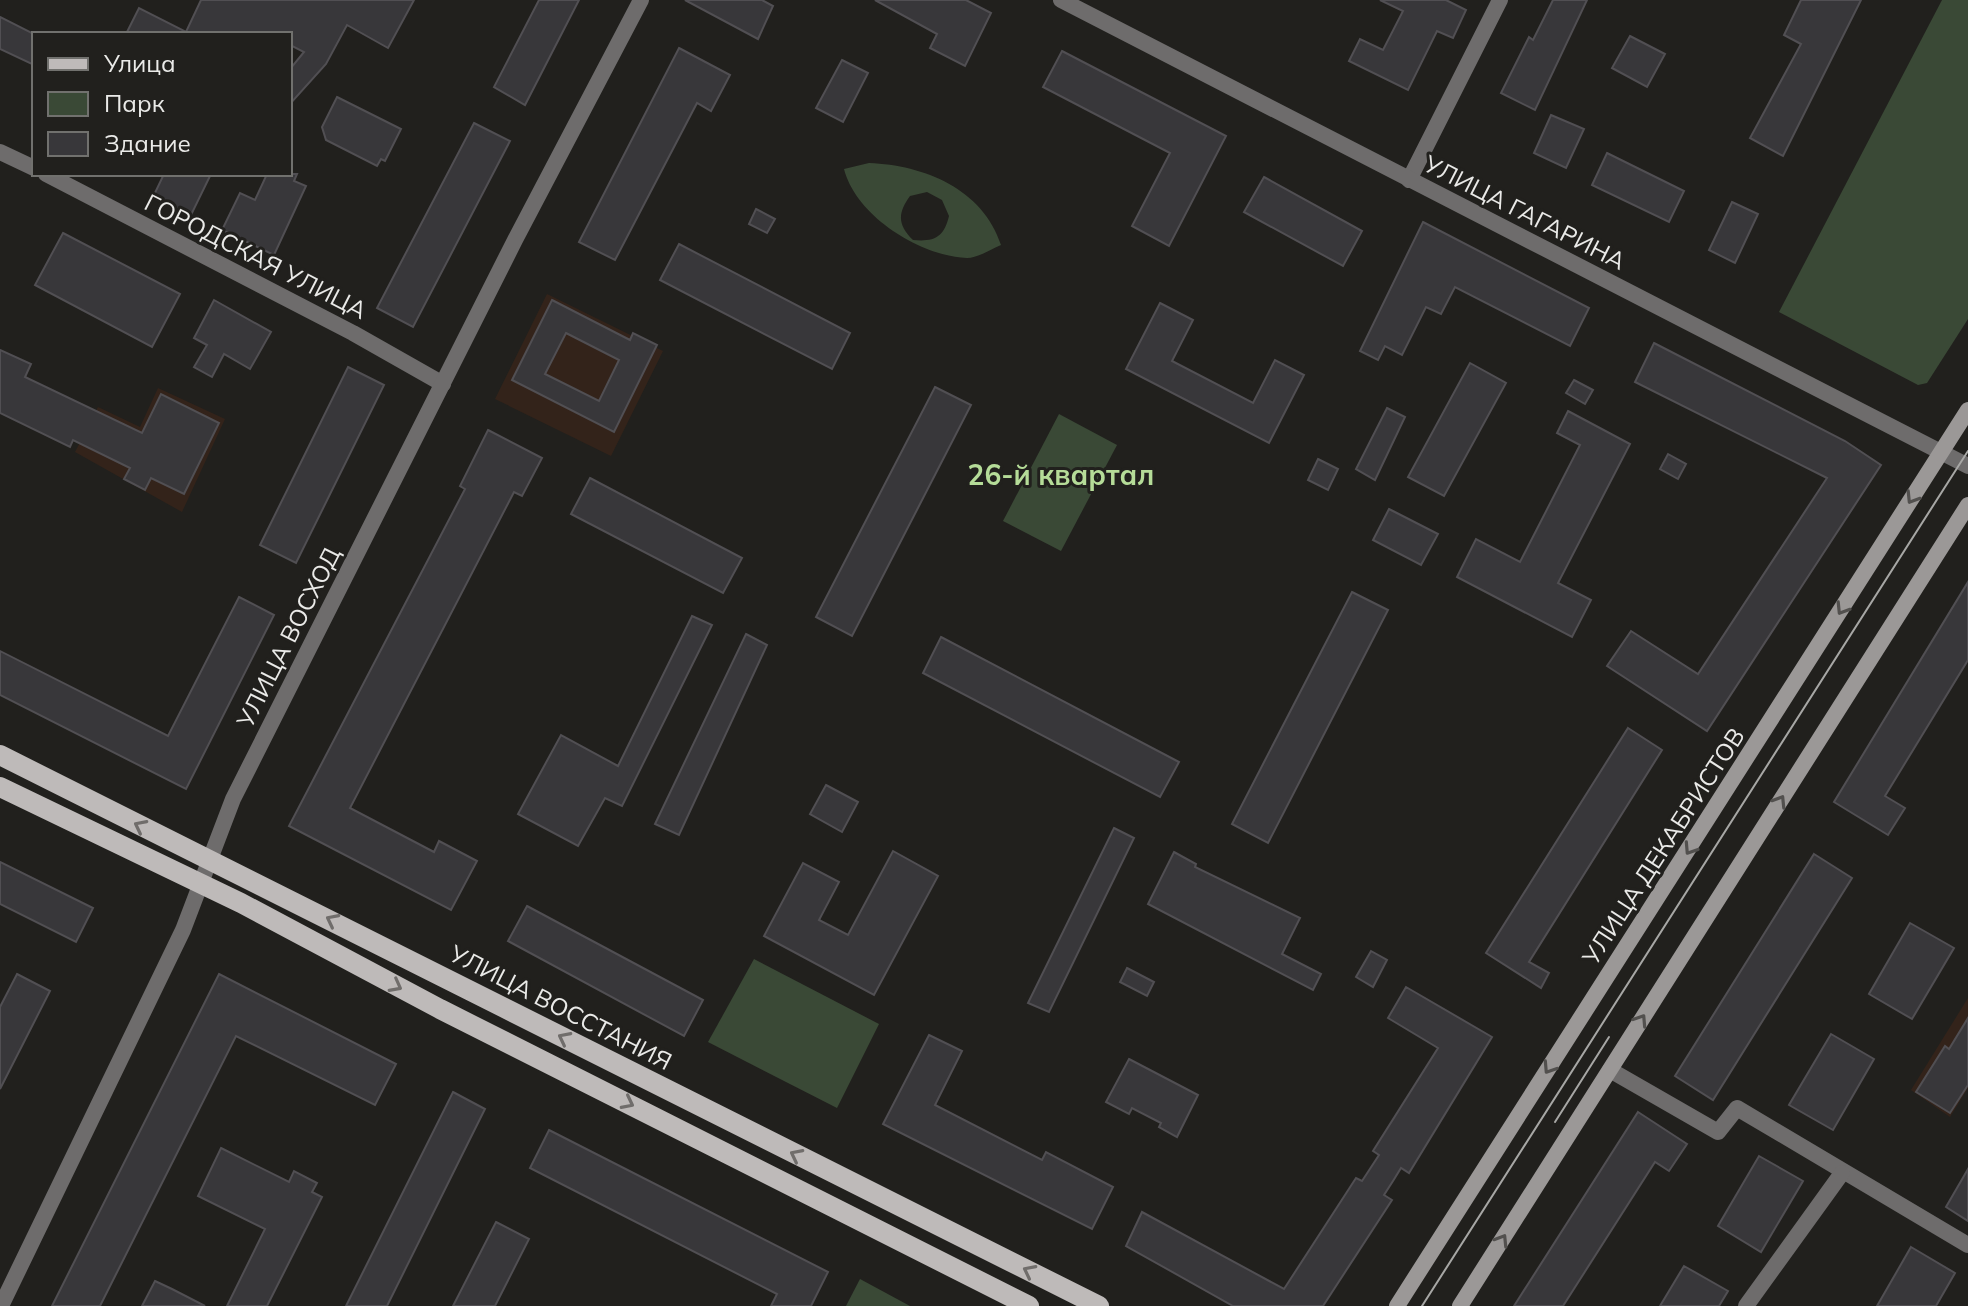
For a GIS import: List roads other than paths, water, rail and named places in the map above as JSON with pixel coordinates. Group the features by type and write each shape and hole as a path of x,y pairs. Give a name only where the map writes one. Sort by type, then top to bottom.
{"main road":[{"name":"УЛИЦА ДЕКАБРИСТОВ","path":"1397,1306 1968,410"},
{"path":"1460,1306 1968,505"},
{"name":"УЛИЦА ВОССТАНИЯ","path":"0,755 1099,1306"},
{"path":"0,787 202,886 1029,1306"}],"street":[{"name":"УЛИЦА ВОСХОД","path":"1,1306 147,1009 202,886 233,799 641,0"},
{"path":"1409,180 1500,0"},
{"name":"УЛИЦА ГАГАРИНА","path":"1068,1 1409,180 1968,466"},
{"path":"0,152 32,167"},
{"name":"ГОРОДСКАЯ УЛИЦА","path":"50,176 353,333 443,384"},
{"path":"1610,1070 1718,1132 1737,1108 1968,1245"},
{"path":"1746,1306 1842,1173"}],"tram line":[{"path":"1422,1306 1968,451"},
{"path":"1555,1122 1609,1037"}],"district":[{"name":"26-й квартал","path":"1061,474"}]}
